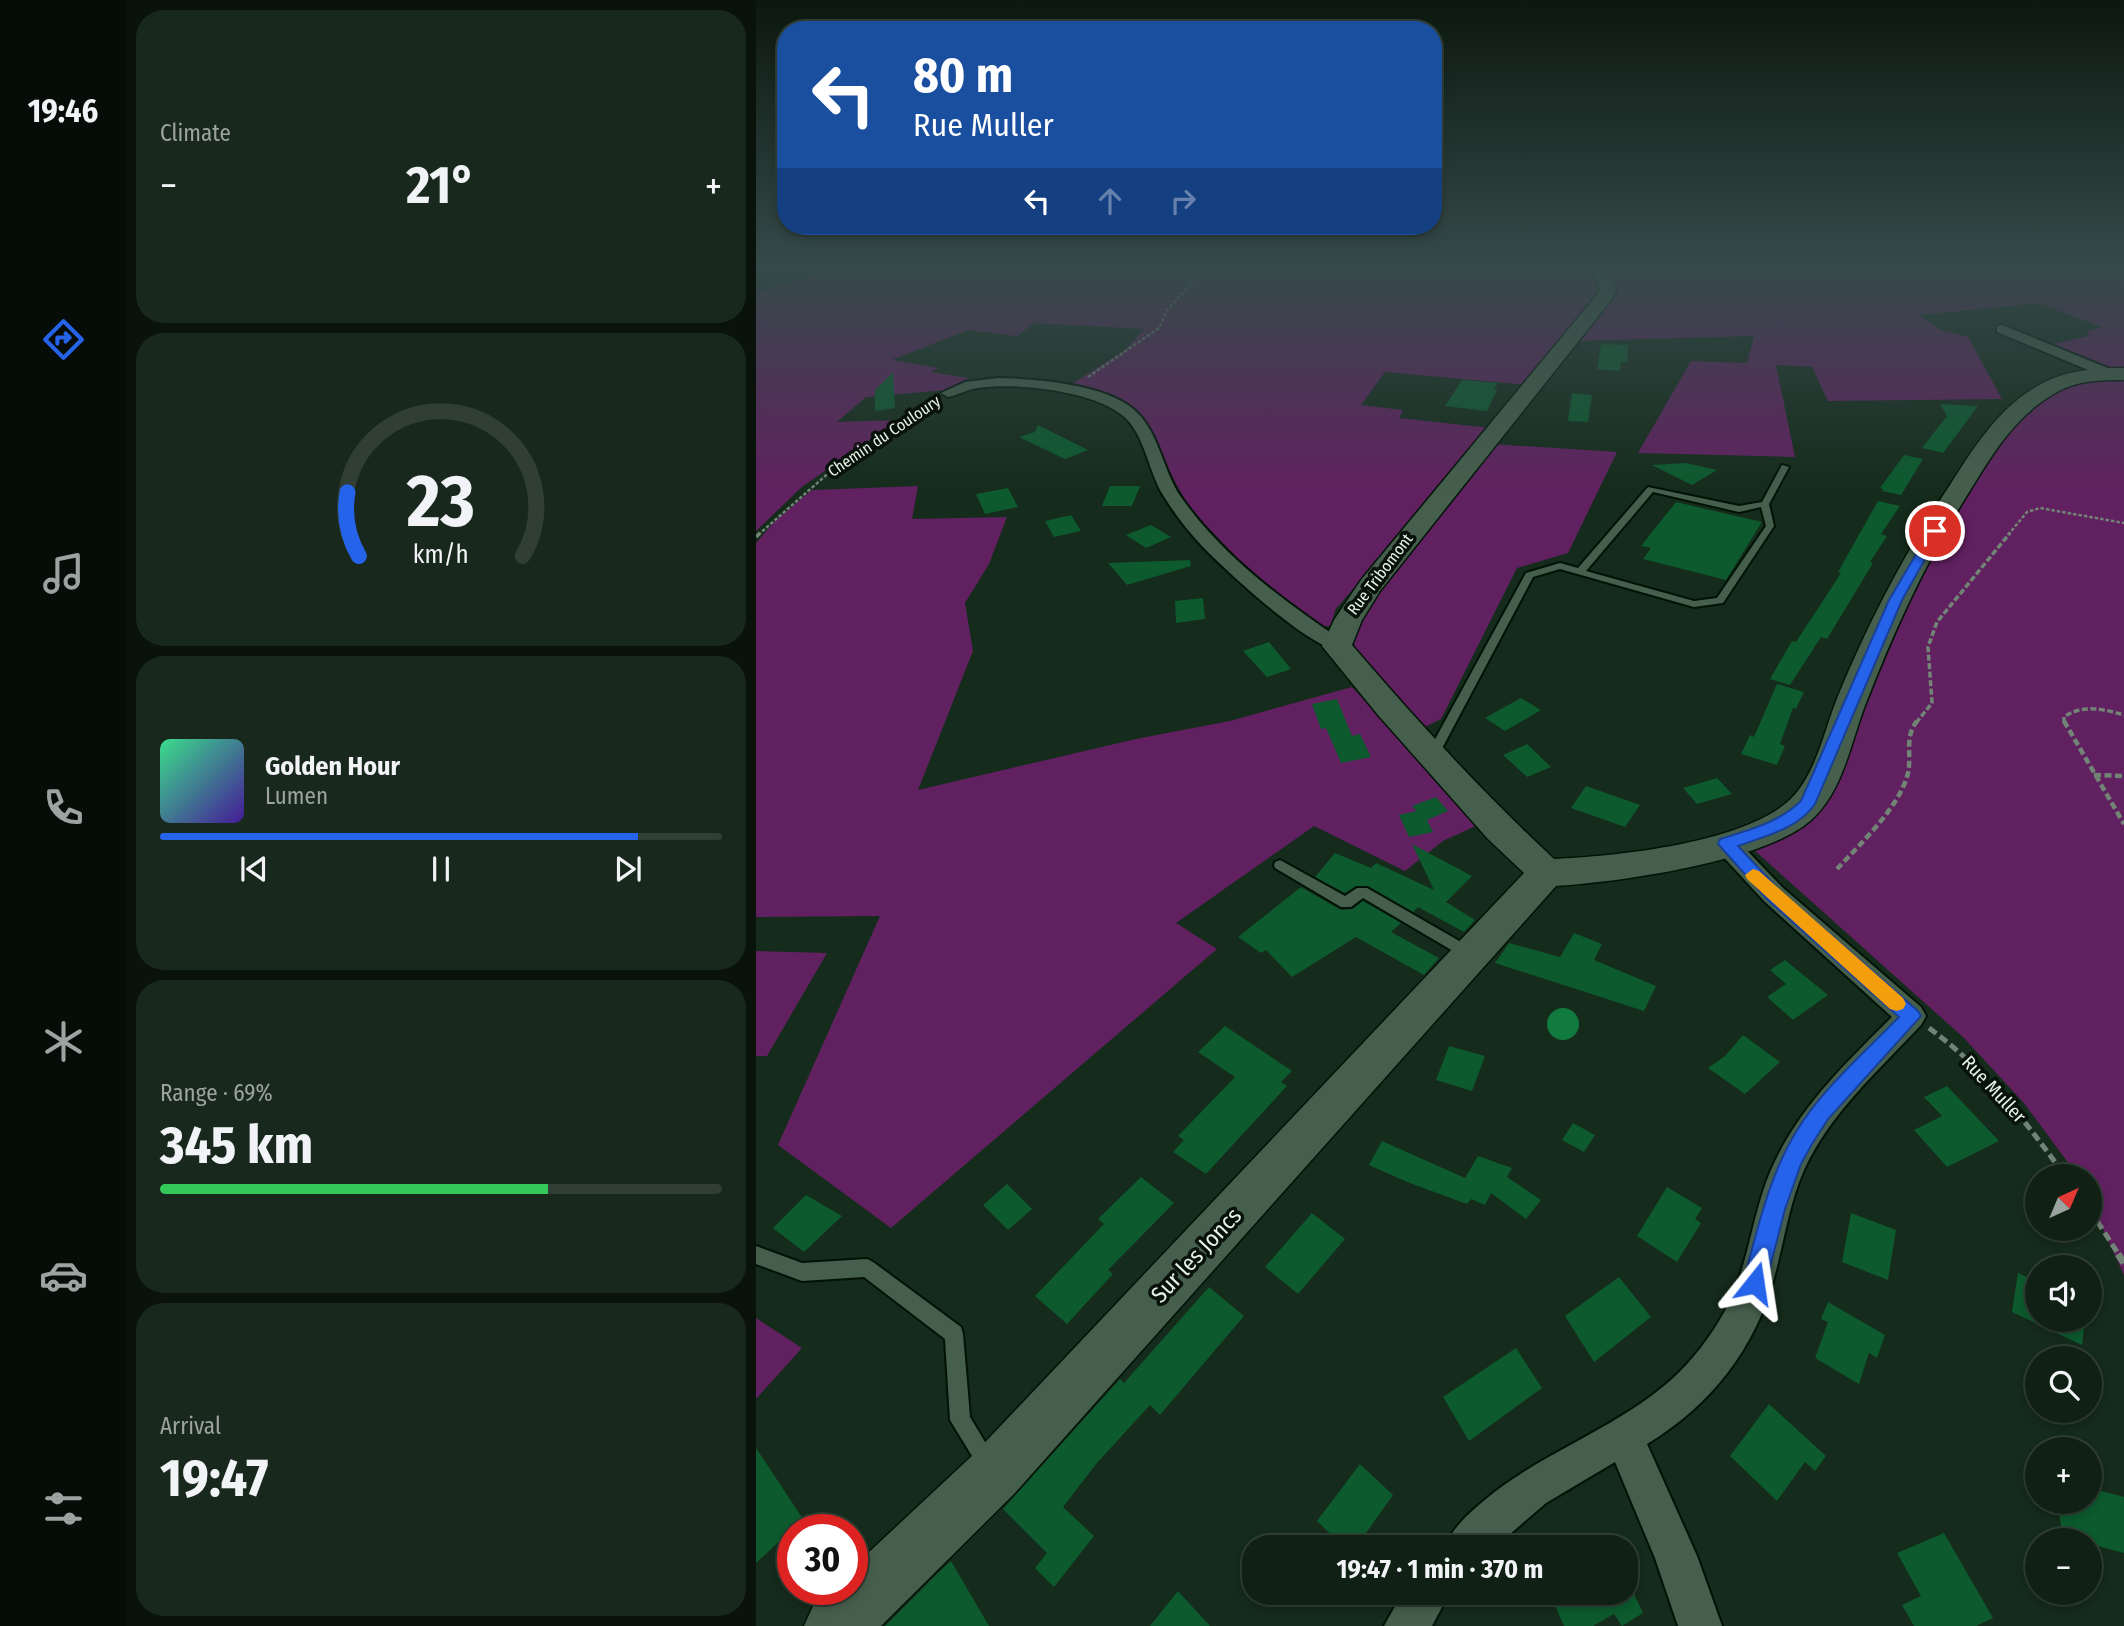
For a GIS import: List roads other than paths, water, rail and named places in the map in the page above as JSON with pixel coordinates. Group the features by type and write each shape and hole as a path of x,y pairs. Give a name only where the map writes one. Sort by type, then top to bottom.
{"street":[{"name":"Rue Tribomont","path":"1337,646 1344,622 1413,530 1511,416 1570,341"},
{"path":"2032,341 2117,374"},
{"path":"1337,646 1389,708 1501,830 1546,873 1587,872 1726,844 1774,828 1795,816 1807,804 1895,600 1963,483 2001,426 2058,383 2079,376 2117,374"},
{"name":"Chemin du Couloury","path":"948,393 986,383 1005,382 1066,390 1106,401 1131,414 1170,494 1187,518 1258,588 1337,646"},
{"path":"1479,1535 1517,1501 1556,1473 1656,1418 1700,1378 1741,1318 1755,1283 1774,1209 1791,1161 1804,1137 1821,1113 1911,1016 1774,895 1726,844"},
{"name":"Sur les Joncs","path":"836,1626 994,1474 1546,873"},
{"path":"1624,1437 1676,1556 1700,1626"},
{"path":"1406,1626 1420,1605"}],"lane":[{"path":"1433,754 1530,575 1560,566 1694,604 1720,601 1770,526 1765,504 1785,467"},
{"path":"1580,572 1651,488 1739,509 1765,504"},
{"path":"1280,865 1346,903 1362,891 1471,955"},
{"path":"756,1255 802,1272 867,1268 954,1334 960,1420 994,1474"}]}
